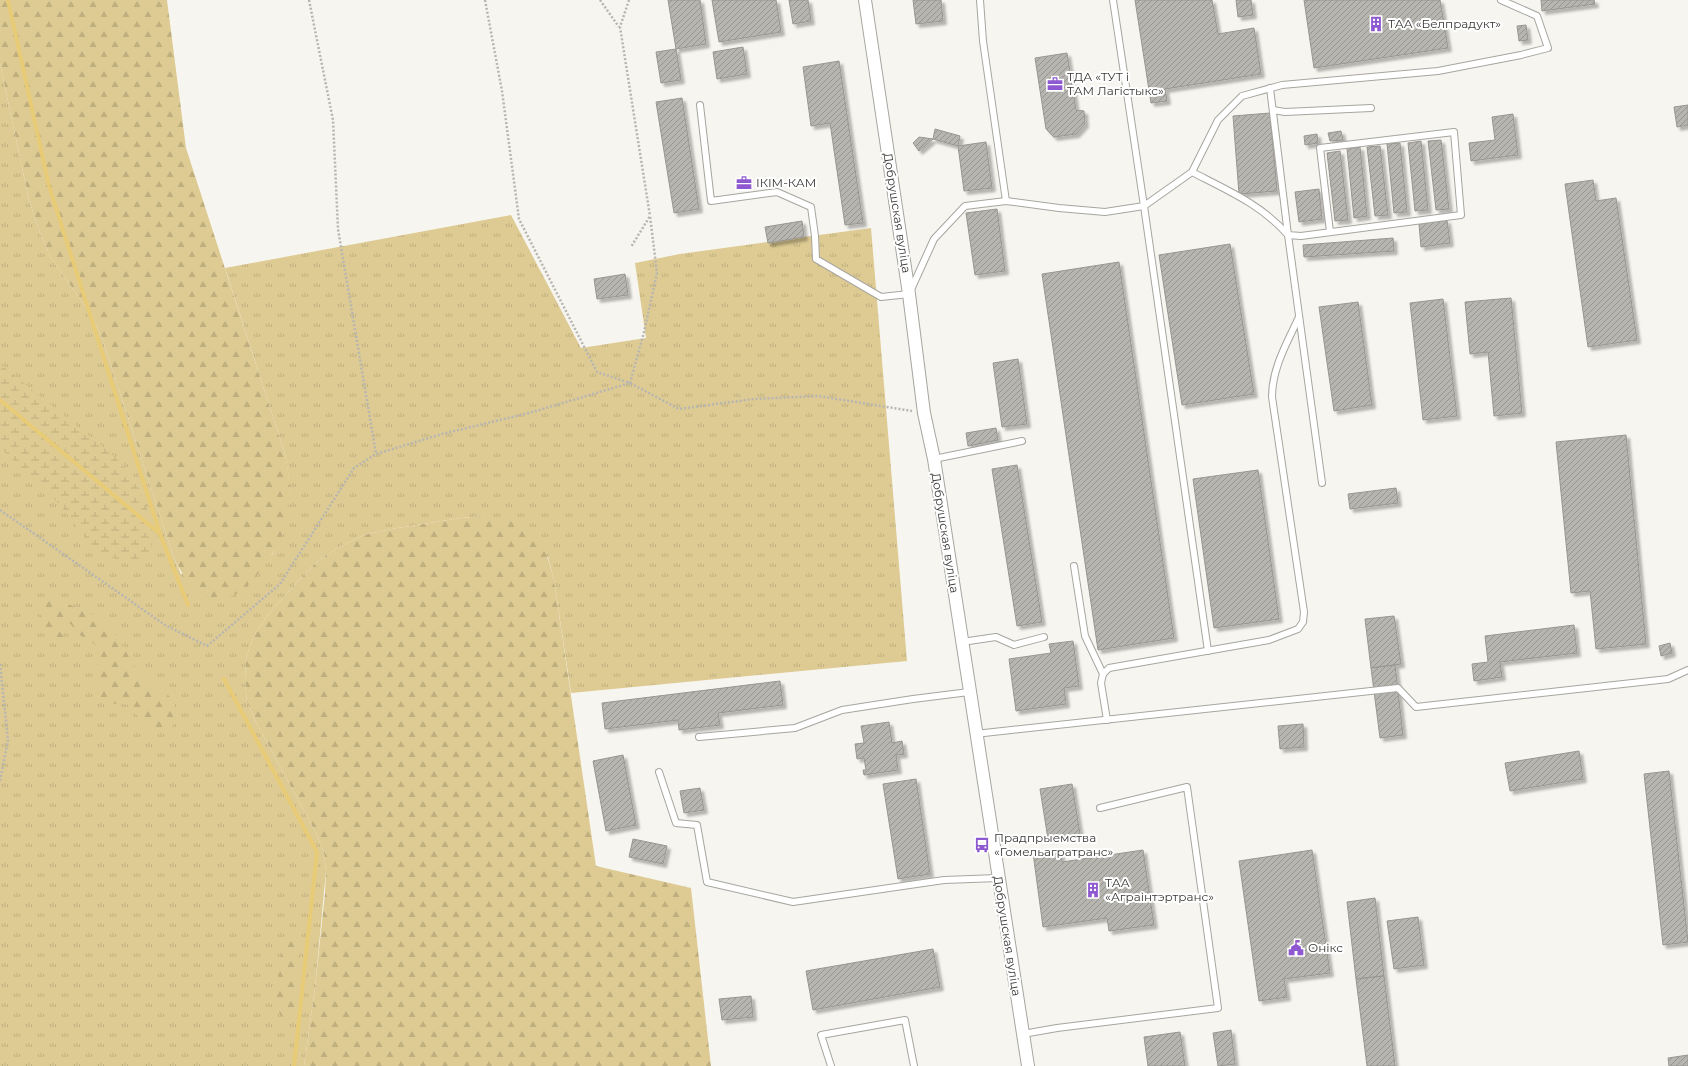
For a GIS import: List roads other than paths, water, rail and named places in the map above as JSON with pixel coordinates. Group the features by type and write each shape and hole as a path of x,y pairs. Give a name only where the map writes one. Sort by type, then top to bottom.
{"street":[{"name":"Добрушская вуліца","path":"865,0 909,294 924,413 934,459 975,734 1028,1066"}],"lane":[{"path":"980,0 983,42 1006,201"},
{"path":"1112,0 1144,206 1208,651"},
{"path":"700,105 710,201 777,192 811,207 815,236 816,259 881,296 909,294 934,240 964,206 1006,201 1058,208 1105,212 1144,206 1192,172 1218,120 1242,96 1282,85 1438,71 1521,55 1548,48 1536,16 1501,0"},
{"path":"1270,88 1288,235 1322,483"},
{"path":"1273,110 1285,112 1371,108"},
{"path":"1192,172 1259,208 1277,222 1288,235 1301,236 1461,215 1454,132 1320,148 1330,232"},
{"path":"1107,720 1101,683 1103,674 1109,668 1269,640 1298,629 1303,622 1304,612 1272,397 1272,384 1276,368 1299,317"},
{"path":"934,459 1022,441"},
{"path":"1074,566 1085,636 1103,674"},
{"path":"962,642 996,637 1014,645 1044,637"},
{"path":"975,734 1398,688 1416,707 1668,679 1688,670"},
{"path":"699,737 795,728 842,710 969,692"},
{"path":"659,772 676,822 697,825 707,882 793,902 944,880 998,878"},
{"path":"1023,1034 1057,1028 1218,1008 1187,787 1100,808"},
{"path":"831,1066 820,1035 905,1020 914,1066"}],"waterway":[{"path":"8,0 49,186 160,534 188,605"},
{"path":"0,400 159,533"},
{"path":"224,679 317,852 294,1066"}],"place":[{"name":"ТАА «Белпрадукт»","path":"1376,24"},
{"name":"ТДА «ТУТ і ТАМ Лагістыкс»","path":"1055,84"},
{"name":"ІКІМ-КАМ","path":"744,183"},
{"name":"Прадпрыемства «Гомельагратранс»","path":"982,845"},
{"name":"ТАА «Аграінтэртранс»","path":"1093,890"},
{"name":"Онікс","path":"1296,948"}]}
